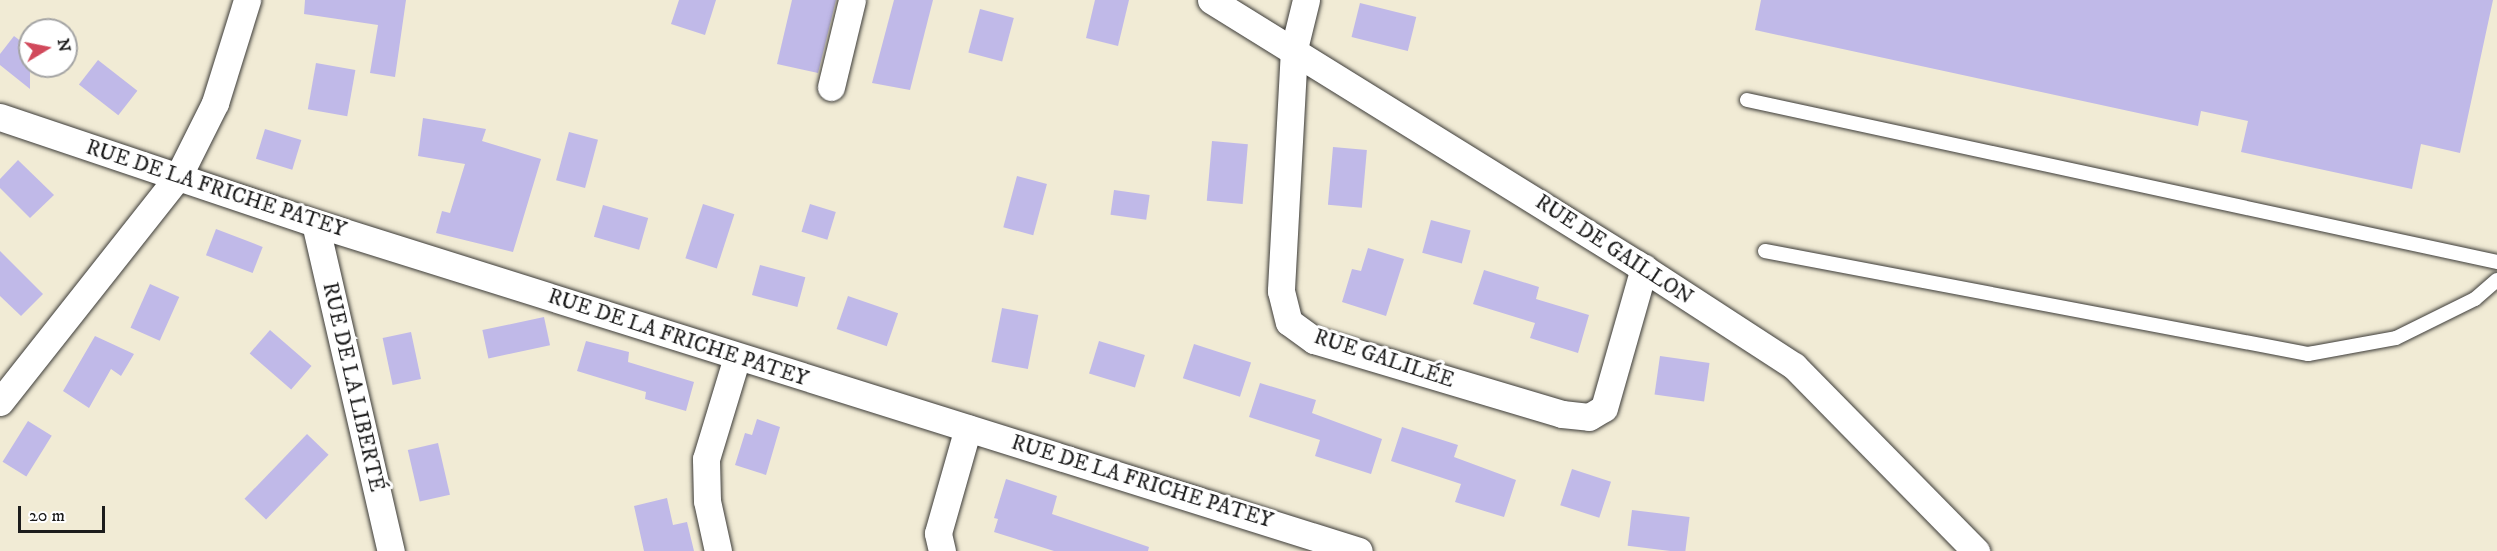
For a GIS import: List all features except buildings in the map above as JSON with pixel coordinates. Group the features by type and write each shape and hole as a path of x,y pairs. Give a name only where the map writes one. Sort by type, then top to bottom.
{"street":[{"path":"0,402 178,177 215,103 247,0"},
{"path":"831,87 852,0"},
{"name":"RUE DE GAILLON","path":"1210,0 1294,49 1644,268 1794,366 1976,551"},
{"name":"RUE GALILÉE","path":"1306,0 1294,49 1281,291 1290,322 1314,340 1562,414 1588,417 1604,408 1644,268"},
{"name":"RUE DE LA FRICHE PATEY","path":"0,117 315,223 1359,551"},
{"name":"RUE DE LA LIBERTÉ","path":"315,223 391,551"},
{"path":"718,551 707,501 706,459 737,357"},
{"path":"942,551 938,533 968,428"}],"lane":[{"path":"1747,100 2497,262"},
{"path":"1765,251 2308,354 2396,338 2475,299 2497,280"}]}
